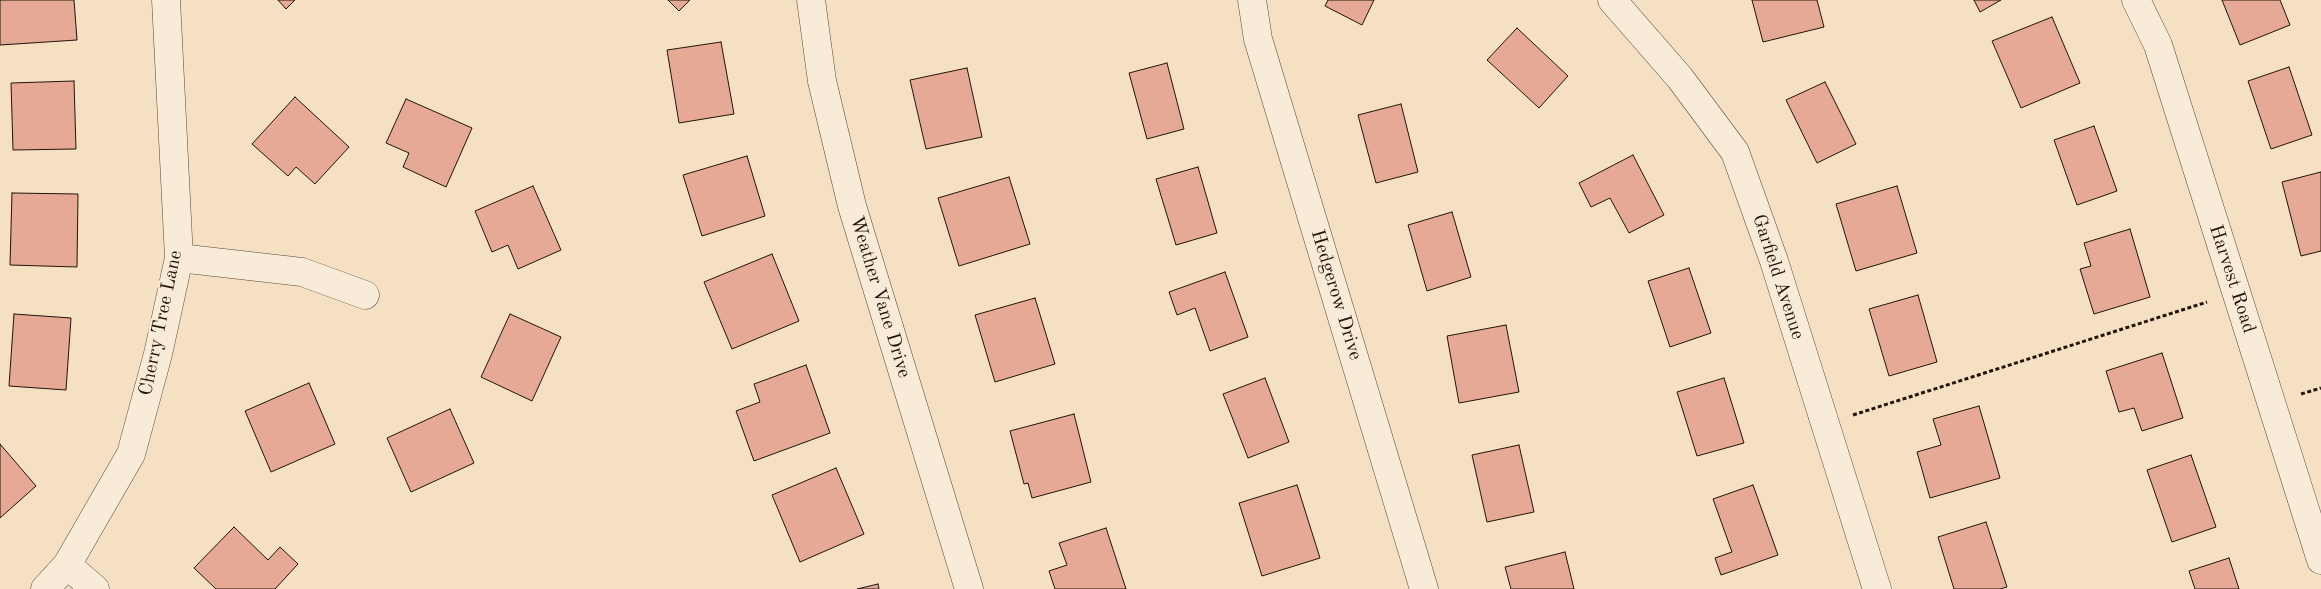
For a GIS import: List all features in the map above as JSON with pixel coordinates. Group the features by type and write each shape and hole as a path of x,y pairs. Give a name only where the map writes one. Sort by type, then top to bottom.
{"street":[{"name":"Cherry Tree Lane","path":"45,589 68,565 131,454 158,354 179,258 166,0"},
{"name":"Weather Vane Drive","path":"811,0 822,81 852,206 969,589"},
{"name":"Hedgerow Drive","path":"1252,0 1258,39 1424,589"},
{"name":"Harvest Road","path":"2136,0 2158,46 2321,560"},
{"name":"Garfield Avenue","path":"1616,1 1680,78 1735,152 1774,261 1877,589"},
{"path":"179,258 302,272 365,295"},
{"path":"68,565 95,589"}],"path":[{"path":"1826,424 2236,292"}],"building":[{"path":"0,0 74,0 77,40 0,45"},
{"path":"278,0 295,0 286,9"},
{"path":"668,0 690,0 679,11"},
{"path":"1328,0 1374,0 1362,25 1325,6"},
{"path":"1752,0 1817,0 1824,27 1763,42"},
{"path":"1974,0 2001,0 1980,12"},
{"path":"2222,0 2280,0 2290,25 2240,45"},
{"path":"2052,17 2080,83 2021,108 1992,41"},
{"path":"1517,28 1568,76 1539,108 1487,60"},
{"path":"721,42 734,114 679,123 667,50"},
{"path":"1167,63 1184,129 1147,139 1129,73"},
{"path":"2289,67 2312,135 2271,149 2248,81"},
{"path":"967,68 982,137 926,149 910,80"},
{"path":"74,81 76,149 13,150 11,83"},
{"path":"1825,82 1856,144 1817,163 1786,100"},
{"path":"295,97 349,147 315,184 296,167 288,176 252,144"},
{"path":"406,99 472,128 446,187 403,167 409,153 386,143"},
{"path":"1401,104 1418,172 1376,183 1358,115"},
{"path":"2094,126 2117,191 2077,205 2054,140"},
{"path":"1633,155 1664,215 1629,233 1610,198 1591,207 1579,183"},
{"path":"747,156 765,216 702,236 683,175"},
{"path":"1198,167 1217,233 1176,245 1156,179"},
{"path":"2321,172 2321,251 2301,256 2282,182"},
{"path":"1009,177 1030,244 959,266 938,198"},
{"path":"533,186 561,250 518,269 508,245 492,252 475,211"},
{"path":"1897,186 1917,253 1856,271 1836,204"},
{"path":"12,193 78,194 77,267 10,265"},
{"path":"1452,212 1471,277 1427,291 1408,225"},
{"path":"2130,229 2150,297 2094,314 2080,269 2091,266 2084,243"},
{"path":"772,254 799,321 732,349 704,282"},
{"path":"1689,268 1711,333 1670,347 1648,281"},
{"path":"1225,272 1248,337 1210,351 1195,308 1177,315 1169,292"},
{"path":"1918,295 1937,362 1889,376 1869,309"},
{"path":"1035,298 1055,364 995,382 975,315"},
{"path":"14,314 71,318 66,390 9,386"},
{"path":"510,314 561,337 532,401 481,377"},
{"path":"1506,325 1519,392 1459,403 1447,336"},
{"path":"2162,353 2183,418 2142,431 2134,408 2119,412 2106,371"},
{"path":"806,365 830,433 754,461 736,411 760,402 754,384"},
{"path":"1265,378 1289,442 1248,458 1223,394"},
{"path":"1724,378 1744,443 1697,456 1677,392"},
{"path":"309,383 335,444 271,472 245,411"},
{"path":"1979,406 2000,478 1930,498 1917,452 1941,445 1933,419"},
{"path":"450,409 474,463 411,492 387,438"},
{"path":"1074,414 1091,482 1032,498 1028,483 1024,484 1010,431"},
{"path":"0,444 36,486 0,518"},
{"path":"1519,445 1534,512 1487,522 1472,455"},
{"path":"2191,455 2216,527 2172,542 2147,470"},
{"path":"836,468 864,534 800,562 772,495"},
{"path":"1297,485 1320,558 1262,576 1239,503"},
{"path":"1753,485 1778,555 1721,575 1715,558 1732,552 1713,499"},
{"path":"1986,522 2007,587 2000,589 1954,589 1938,537"},
{"path":"234,527 268,560 280,547 298,564 275,589 216,589 194,568"},
{"path":"1106,528 1126,589 1055,589 1049,571 1067,565 1059,543"},
{"path":"1565,552 1574,589 1511,589 1505,567"},
{"path":"2229,558 2239,589 2195,589 2189,571"},
{"path":"878,584 879,589 857,589"}]}
